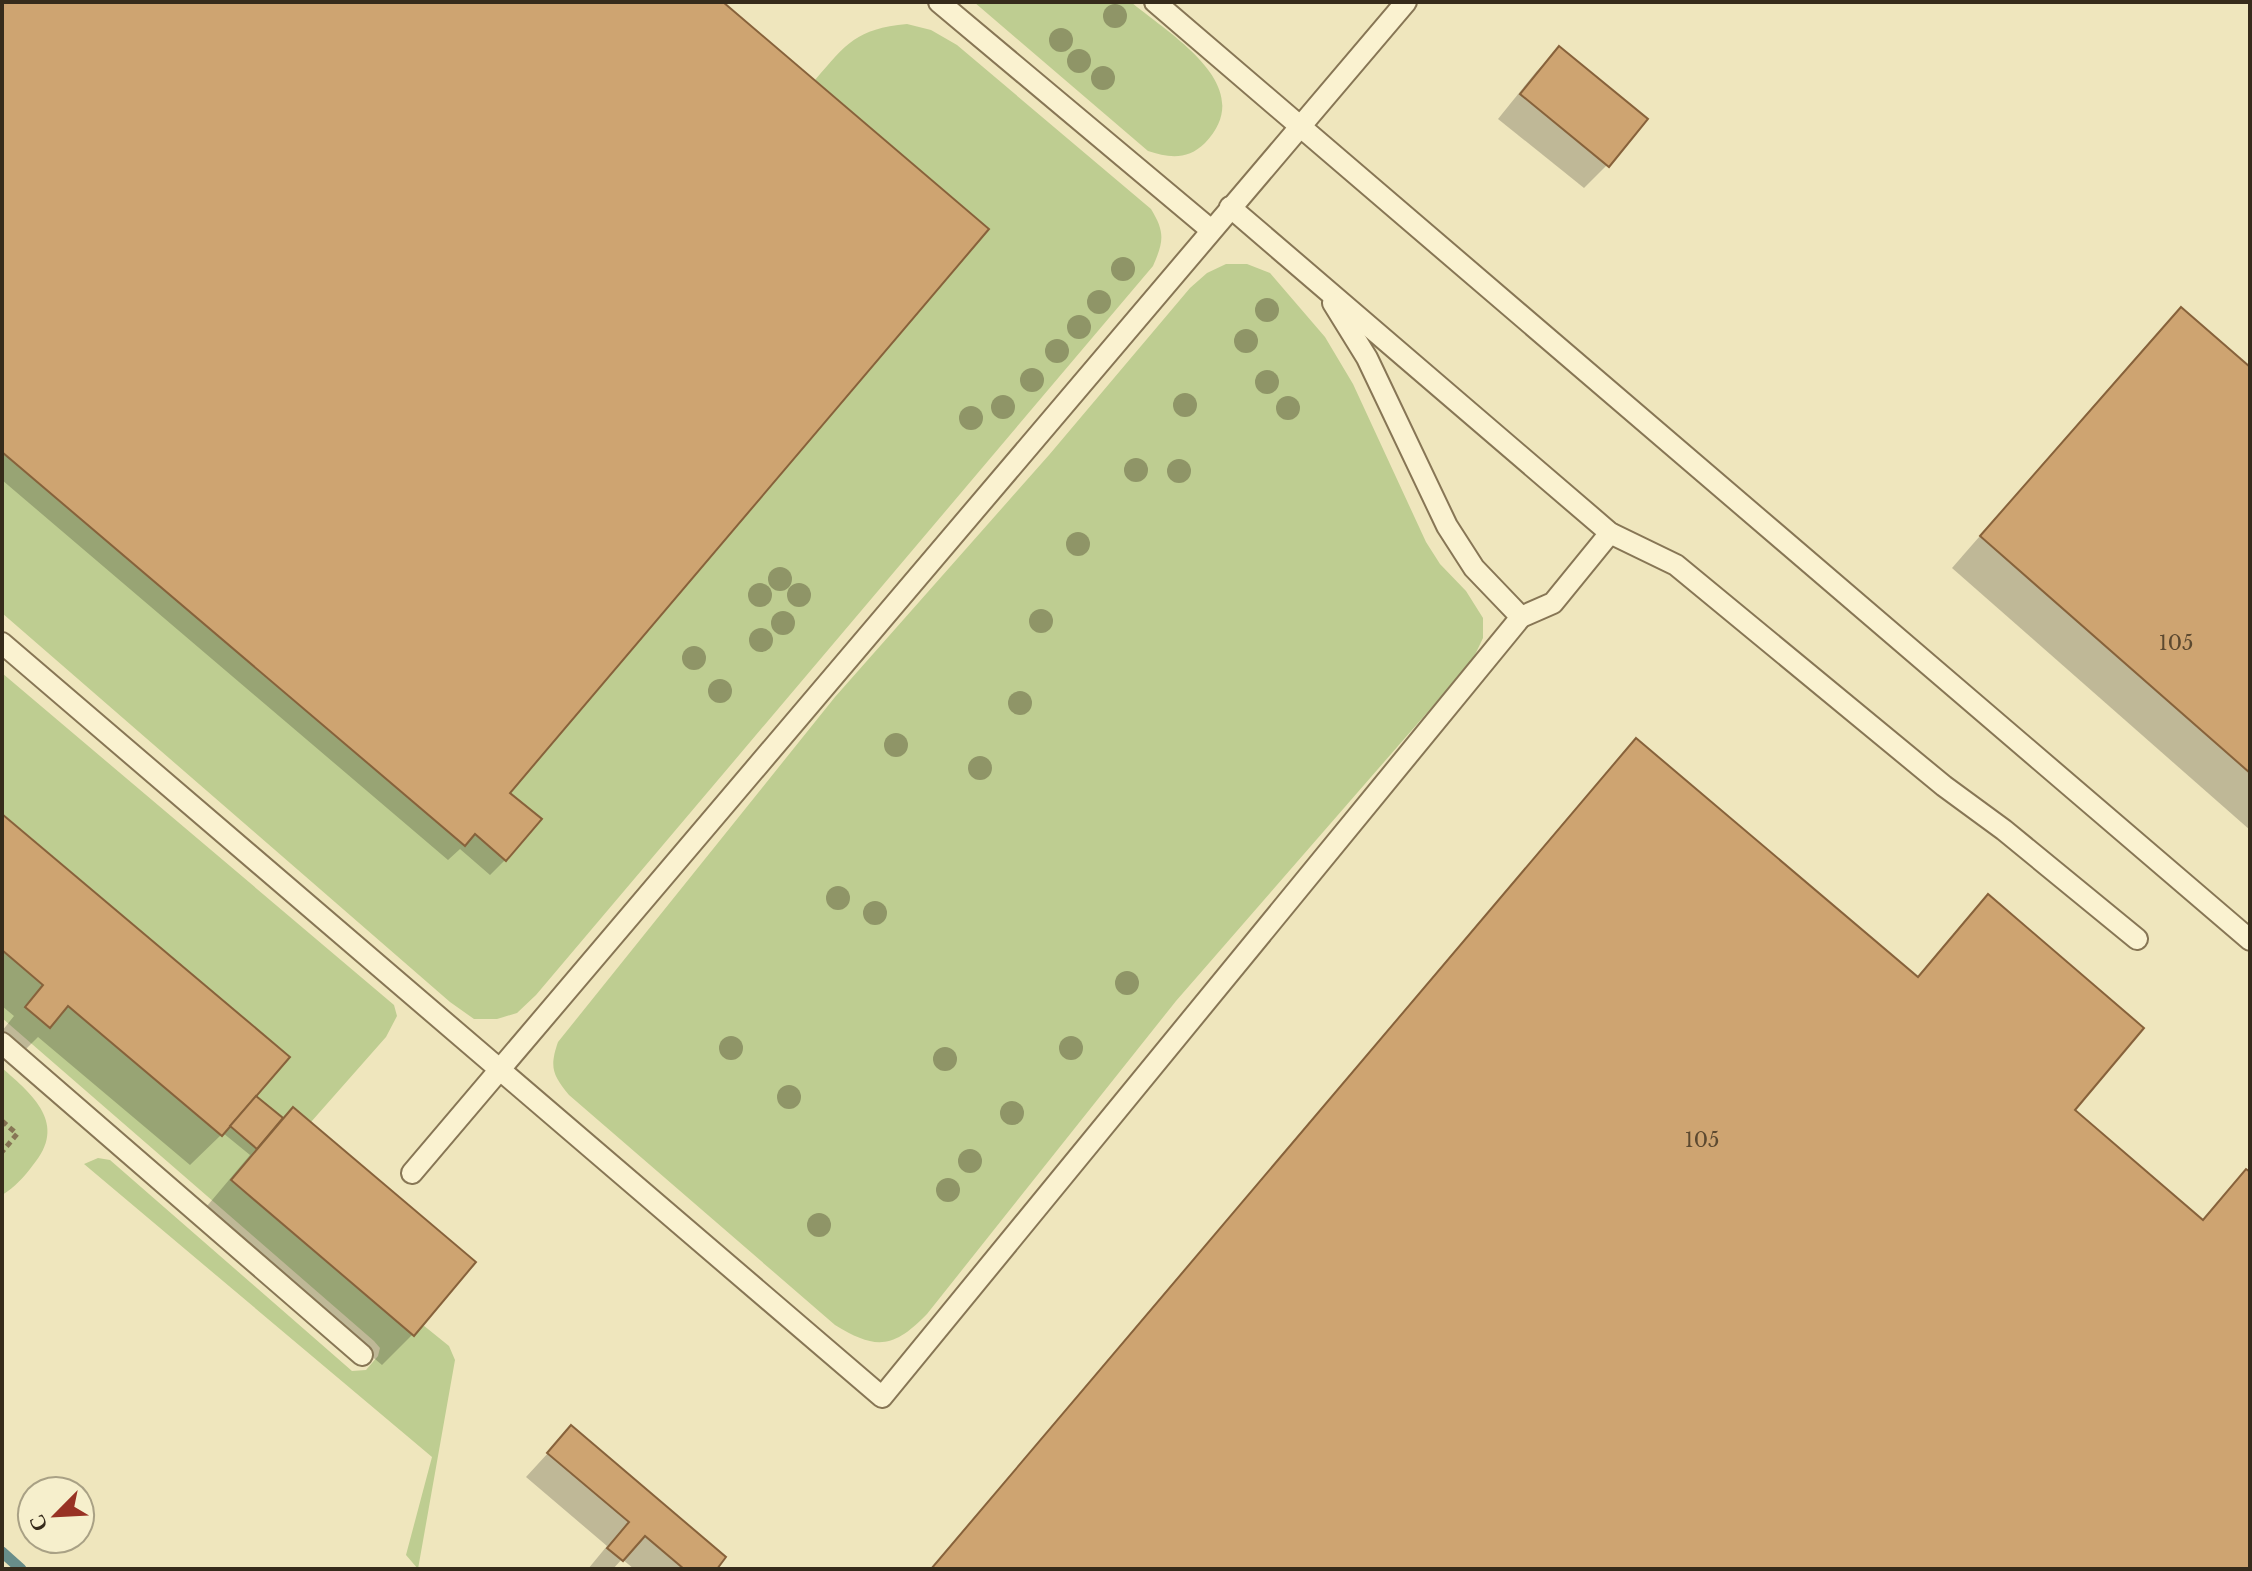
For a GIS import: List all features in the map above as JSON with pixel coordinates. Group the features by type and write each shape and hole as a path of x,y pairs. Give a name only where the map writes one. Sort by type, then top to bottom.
{"lane":[{"path":"939,2 1211,230"},
{"path":"1155,2 2250,940"},
{"path":"412,1173 1406,2"},
{"path":"1230,207 1610,533 1676,565 1944,786 2004,830 2137,939"},
{"path":"1322,286 1367,358 1447,526 1474,568 1521,617"},
{"path":"2,643 882,1397 1521,617 1553,603 1610,533"},
{"path":"2,1043 362,1355"}],"path":[{"path":"2,1121 17,1134 2,1152"}],"green space":[{"path":"974,2 1131,2 1186,46 1203,64 1216,82 1222,102 1219,122 1199,149 1185,155 1171,156 1148,151"},
{"path":"907,24 931,30 957,45 1151,209 1159,224 1161,237 1153,266 536,995 517,1013 497,1019 474,1019 450,1002 2,613 2,452 465,846 475,834 507,861 542,819 510,793 989,229 815,80 854,40 876,30"},
{"path":"1226,264 1247,264 1270,273 1325,337 1353,384 1426,542 1440,564 1466,591 1483,618 1483,638 1472,661 1176,1001 927,1314 894,1339 873,1342 862,1339 835,1325 569,1095 554,1071 558,1042 835,697 1049,455 1190,288 1207,273"},
{"path":"2,673 394,1005 397,1016 386,1037 311,1122 293,1107 283,1118 256,1096 289,1056 2,813"},
{"path":"2,950 43,985 25,1007 50,1027 68,1006 222,1136 230,1126 257,1149 231,1181 414,1336 423,1325 449,1346 455,1360 418,1569 406,1555 432,1457 84,1164 98,1158 110,1160 352,1371 366,1370 378,1356 380,1348 2,1018"},
{"path":"2,1068 35,1100 47,1123 47,1136 43,1150 30,1169 2,1195"}],"building":[{"path":"2,2 723,2 989,229 510,793 542,819 506,861 475,834 465,846 2,452"},
{"path":"1559,46 1648,119 1609,167 1520,94"},
{"path":"2181,307 2250,367 2250,773 1980,536"},
{"path":"1636,738 1918,977 1988,894 2144,1028 2075,1110 2203,1220 2246,1169 2250,1172 2250,1569 931,1569"},
{"path":"2,814 290,1057 222,1136 68,1006 50,1028 25,1007 43,985 2,950"},
{"path":"256,1096 283,1118 257,1149 230,1126"},
{"path":"293,1107 476,1262 414,1336 231,1180"},
{"path":"571,1425 726,1557 717,1569 684,1569 645,1536 623,1561 607,1548 629,1522 547,1453"}],"waterway":[{"path":"2,1552 21,1569"}]}
